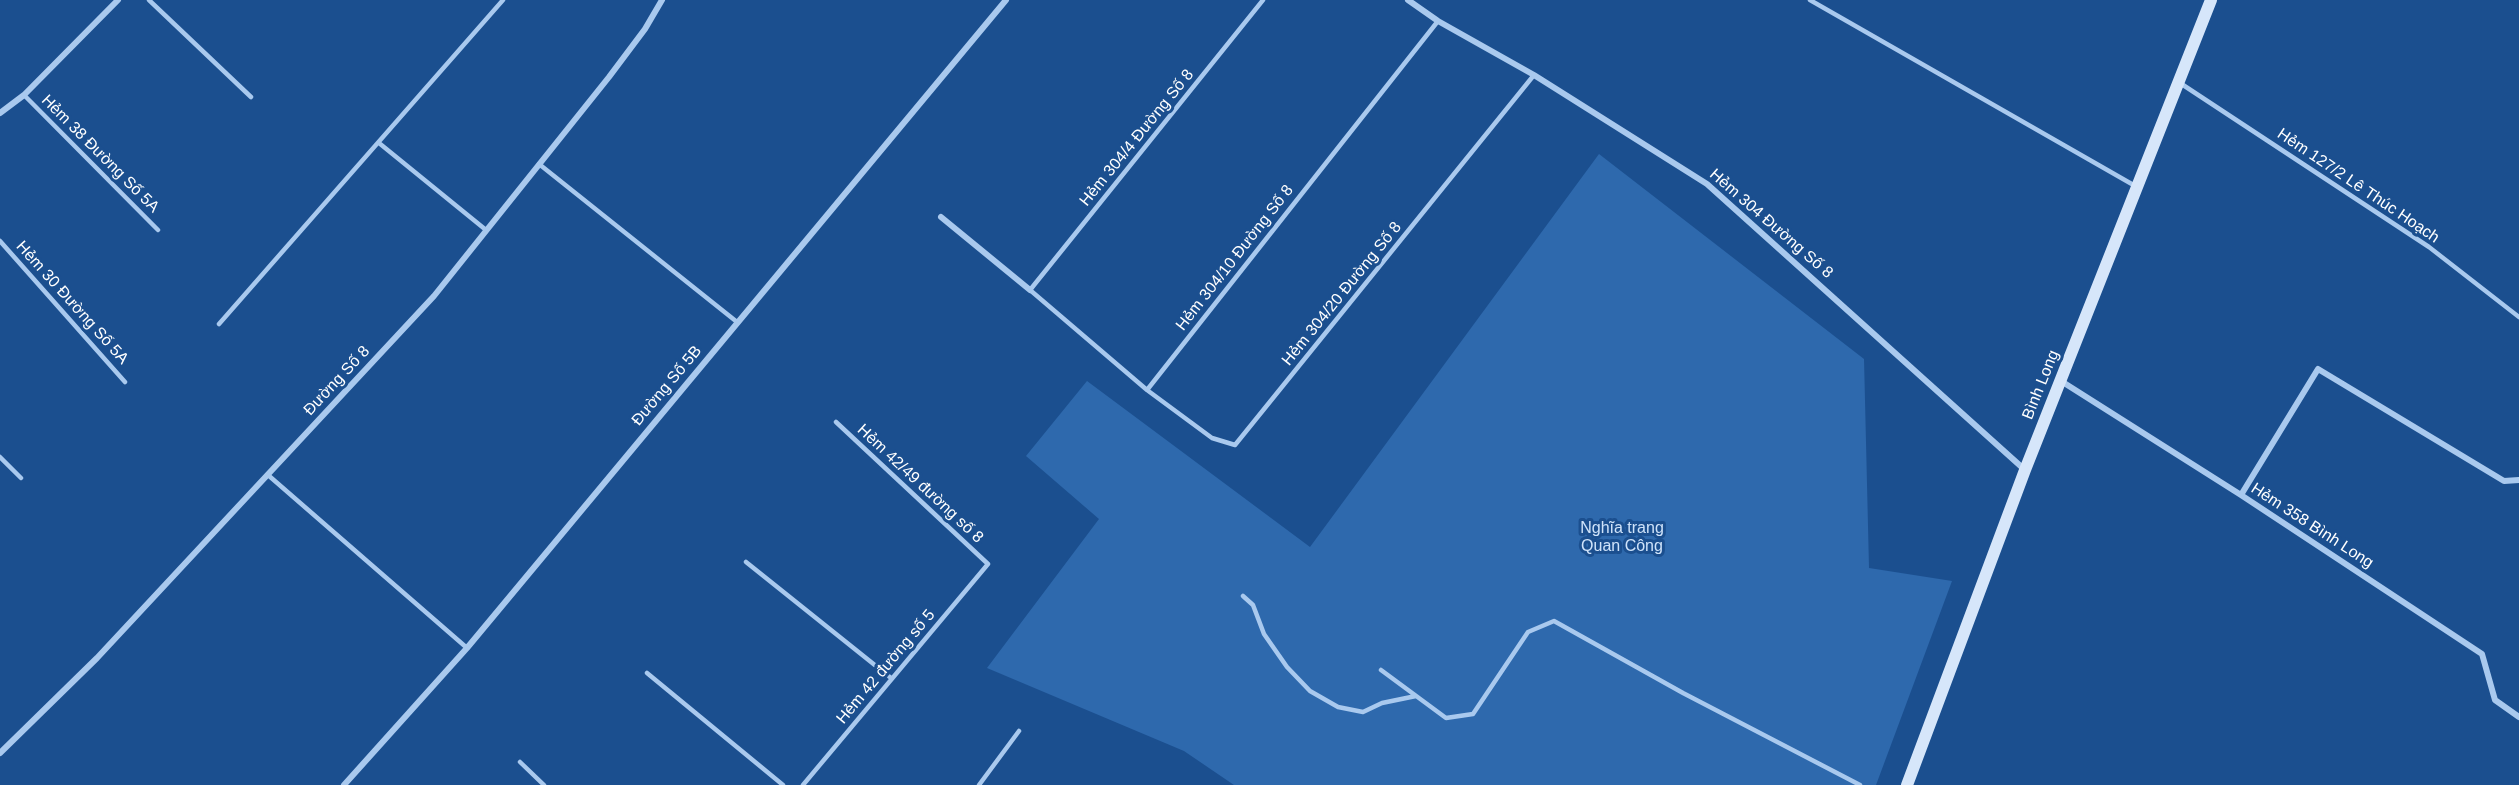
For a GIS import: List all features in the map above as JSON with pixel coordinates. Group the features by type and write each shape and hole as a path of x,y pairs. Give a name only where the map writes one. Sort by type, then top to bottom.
{"main road":[{"name":"Bình Long","path":"1907,785 2025,470 2211,0"}],"street":[{"path":"0,113 24,95 118,0"},
{"name":"Đường Số 8","path":"0,753 98,658 434,296 645,29 662,0"},
{"name":"Đường Số 5B","path":"344,785 467,648 1006,0"},
{"name":"Hẻm 304 Đường Số 8","path":"1408,0 1438,21 1534,75 1707,184 2025,470"},
{"path":"941,217 1030,290"},
{"path":"2241,495 2318,369 2504,481 2519,480"},
{"name":"Hẻm 358 Bình Long","path":"2060,380 2241,495 2482,654 2495,700 2519,717"}],"lane":[{"path":"149,0 251,97"},
{"path":"219,324 503,0"},
{"name":"Hẻm 304/4 Đường Số 8","path":"1030,290 1263,0"},
{"path":"1810,0 2137,187"},
{"name":"Hẻm 304/10 Đường Số 8","path":"1148,390 1438,21"},
{"name":"Hẻm 304/20 Đường Số 8","path":"1148,390 1212,438 1235,446 1534,75"},
{"name":"Hẻm 127/2 Lê Thúc Hoạch","path":"2178,81 2429,247 2519,317"},
{"name":"Hẻm 38 Đường Số 5A","path":"24,95 158,230"},
{"path":"379,143 486,230"},
{"path":"539,164 737,322"},
{"name":"Hẻm 30 Đường Số 5A","path":"0,241 125,382"},
{"path":"1030,290 1148,390"},
{"name":"Hẻm 42/49 đường số 8","path":"836,422 988,564"},
{"path":"0,457 21,478"},
{"path":"268,475 467,648"},
{"path":"746,562 891,678"},
{"name":"Hẻm 42 đường số 5","path":"803,785 988,564"},
{"path":"1243,596 1253,605 1264,634 1287,667 1310,691 1338,707 1363,712 1382,703 1416,696"},
{"path":"1382,670 1446,718 1473,714 1528,632 1554,621 1683,693 1860,785"},
{"path":"647,673 783,785"},
{"path":"979,785 1019,731"},
{"path":"520,762 544,785"}],"green space":[{"name":"Nghĩa trang Quan Công","path":"1599,154 1864,359 1869,568 1952,581 1876,785 1234,785 1184,751 987,668 1099,519 1026,456 1087,381 1310,547"}]}
